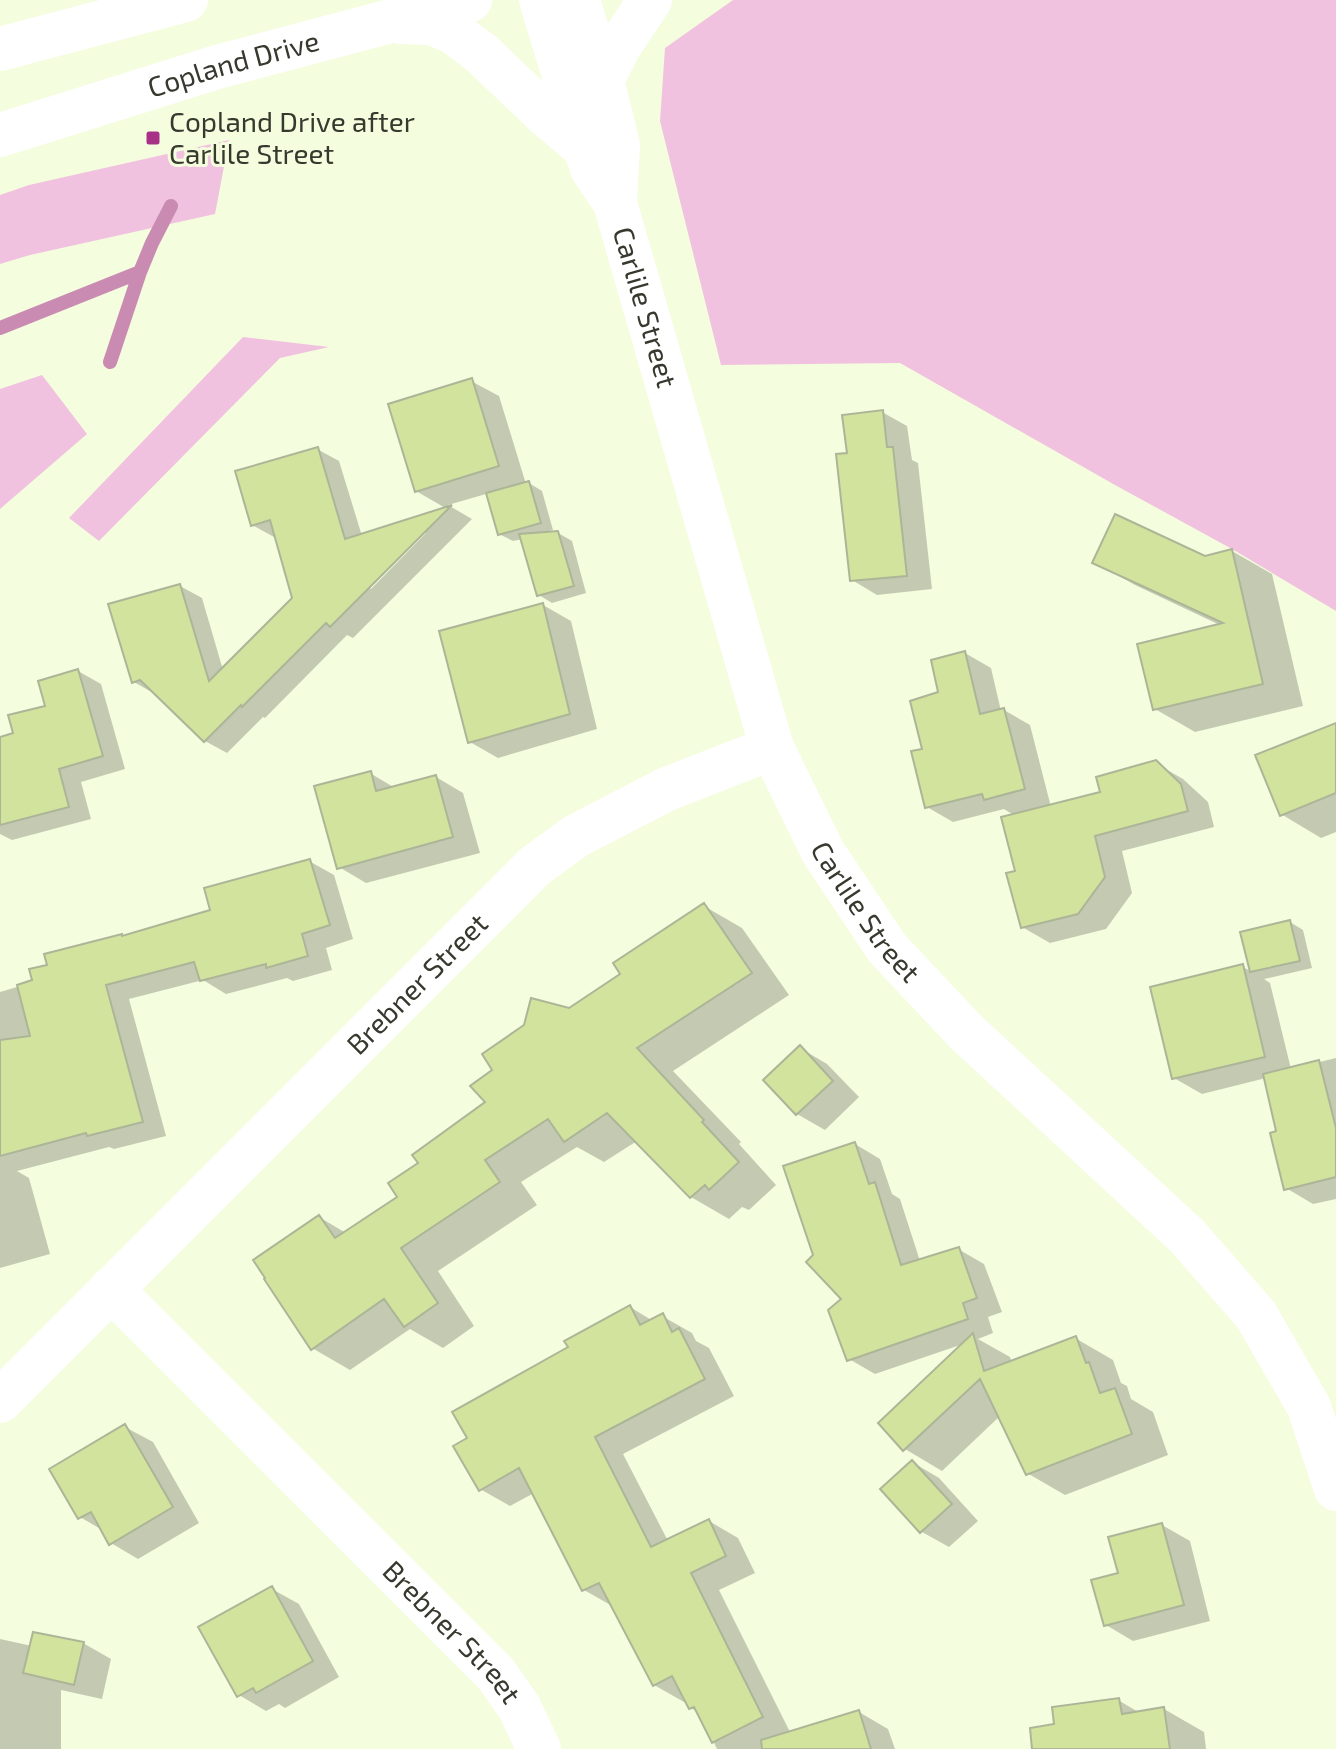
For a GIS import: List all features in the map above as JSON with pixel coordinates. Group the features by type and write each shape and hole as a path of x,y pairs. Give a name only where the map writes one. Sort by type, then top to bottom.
{"street":[{"path":"0,49 186,0"},
{"name":"Copland Drive","path":"0,135 217,67 470,0"},
{"name":"Carlile Street","path":"541,0 592,169 615,203 772,748 823,852 887,948 966,1032 1187,1236 1256,1315 1309,1407 1336,1489"},
{"name":"Carlile Street","path":"578,0 618,145 615,203"},
{"path":"602,80 620,45 650,0"},
{"path":"389,21 431,23 453,32 481,53 585,148"},
{"name":"Brebner Street","path":"0,1401 535,866 576,836 667,789 772,748"},
{"name":"Brebner Street","path":"111,1289 496,1674 519,1707 539,1749"}],"shaded area":[{"path":"733,0 1336,0 1336,611 1232,549 900,363 721,365 660,121 665,48"},
{"path":"229,140 215,214 0,264 0,195 29,185"},
{"path":"243,337 329,347 280,358 99,541 69,518"},
{"path":"42,375 87,434 0,509 0,389"}],"building":[{"path":"472,378 499,466 415,492 388,404"},
{"path":"883,410 887,447 893,447 907,576 850,581 836,454 847,453 842,415"},
{"path":"318,447 345,539 452,505 330,627 326,623 204,742 140,680 132,683 108,604 180,584 209,681 292,598 270,520 251,526 235,471"},
{"path":"529,481 541,523 498,535 486,493"},
{"path":"1115,514 1205,556 1232,549 1263,684 1153,710 1137,644 1223,623 1092,563"},
{"path":"558,531 574,586 537,596 519,534"},
{"path":"543,603 570,714 468,743 439,631"},
{"path":"965,651 980,714 1004,708 1025,789 984,800 982,794 925,808 911,751 922,749 910,701 938,692 931,660"},
{"path":"78,669 103,756 59,769 69,807 0,825 0,737 13,733 8,715 45,706 38,681"},
{"path":"1336,723 1336,793 1280,816 1255,755"},
{"path":"1156,760 1181,784 1188,811 1095,836 1105,877 1078,914 1021,928 1006,873 1015,871 1001,817 1100,792 1096,777"},
{"path":"371,771 376,791 436,775 453,837 337,869 314,786"},
{"path":"310,859 330,925 302,934 308,956 200,981 194,962 106,985 143,1122 87,1136 86,1133 0,1156 0,1040 30,1036 17,985 32,980 29,969 47,965 44,954 122,936 210,910 204,888"},
{"path":"704,903 752,973 637,1048 739,1162 709,1190 705,1185 690,1198 607,1113 564,1142 548,1119 485,1160 500,1182 401,1248 438,1303 404,1327 384,1299 311,1350 253,1260 319,1215 335,1238 397,1197 388,1183 418,1163 412,1155 485,1102 470,1086 492,1070 482,1054 524,1025 531,998 569,1008 620,974 613,963"},
{"path":"1290,920 1300,961 1250,972 1240,932"},
{"path":"1243,964 1265,1057 1172,1079 1150,987"},
{"path":"800,1045 833,1081 796,1115 763,1080"},
{"path":"1319,1060 1336,1128 1336,1177 1284,1190 1270,1133 1276,1131 1263,1074"},
{"path":"855,1142 869,1184 875,1182 901,1265 959,1247 977,1298 963,1303 968,1319 847,1361 828,1310 841,1299 806,1262 813,1255 783,1166"},
{"path":"630,1305 640,1325 663,1313 672,1332 679,1328 705,1379 595,1437 651,1547 709,1519 726,1556 691,1573 763,1717 712,1743 694,1707 689,1709 672,1676 653,1686 599,1583 582,1591 519,1468 479,1491 453,1446 467,1438 452,1412 568,1347 564,1341"},
{"path":"973,1333 984,1371 1076,1336 1100,1393 1115,1388 1132,1434 1026,1475 980,1379 903,1451 878,1423"},
{"path":"125,1424 173,1507 109,1545 91,1512 78,1519 49,1469"},
{"path":"912,1460 952,1504 920,1533 880,1489"},
{"path":"1162,1523 1184,1605 1104,1626 1091,1580 1118,1573 1108,1537"},
{"path":"272,1586 313,1661 256,1693 253,1688 237,1697 198,1627"},
{"path":"33,1632 84,1642 74,1685 23,1673"},
{"path":"1119,1698 1122,1714 1164,1707 1170,1749 1032,1749 1030,1728 1054,1724 1052,1707"},
{"path":"859,1710 871,1749 762,1749 761,1740"}],"waterway":[{"path":"0,328 140,272 171,206"},
{"path":"110,362 140,272"}],"place":[{"name":"Copland Drive after Carlile Street","path":"153,138"}]}
